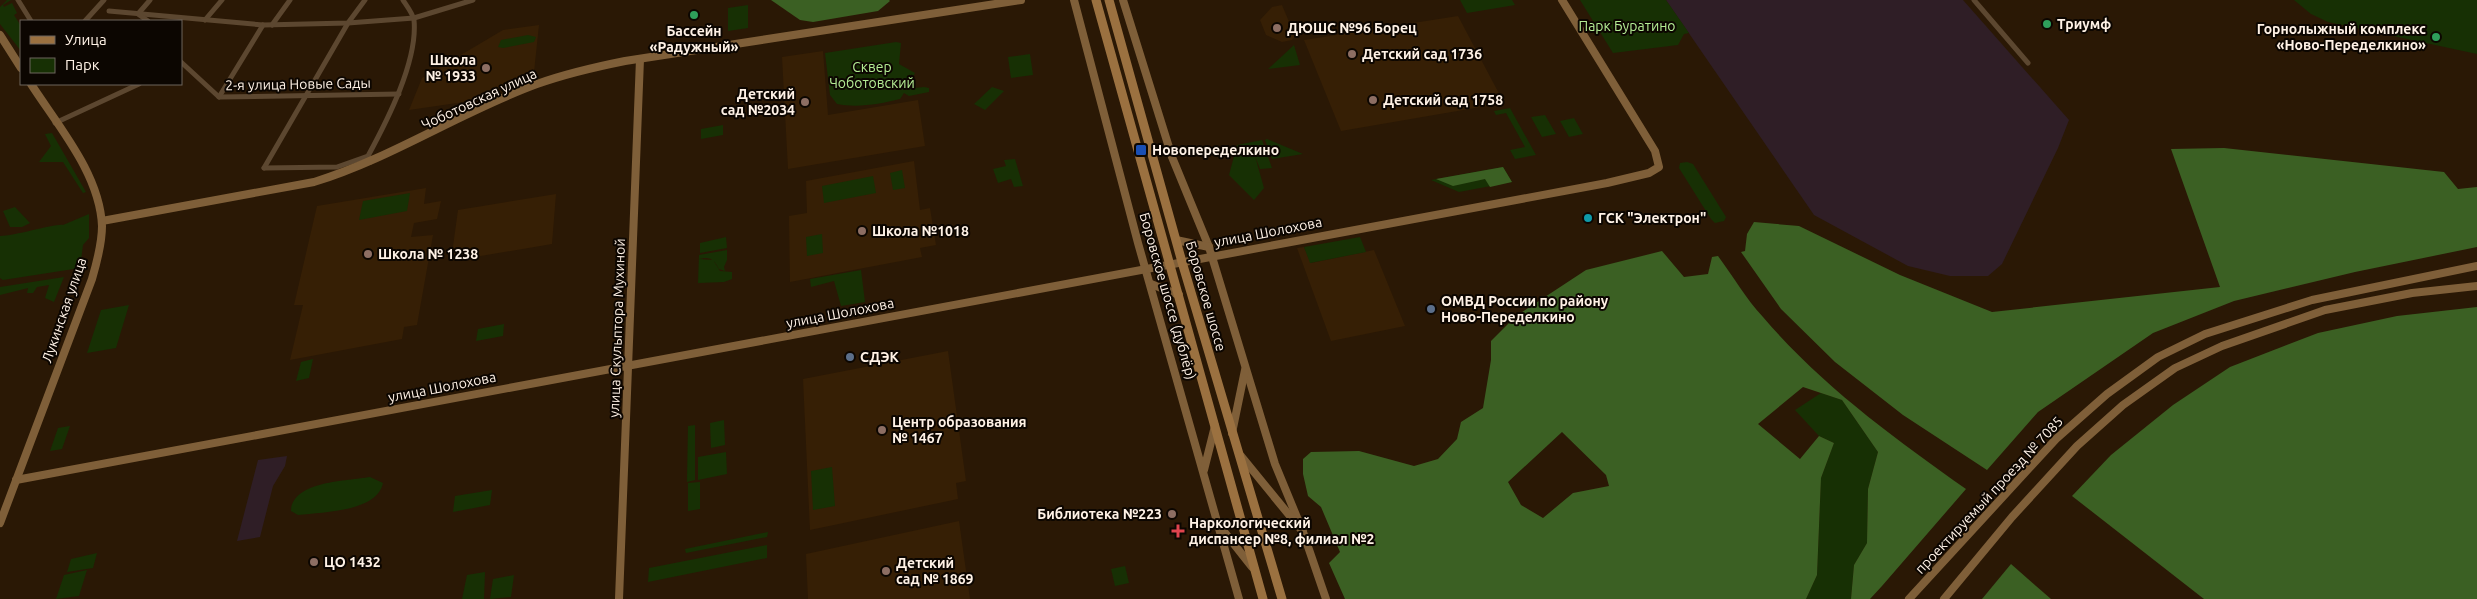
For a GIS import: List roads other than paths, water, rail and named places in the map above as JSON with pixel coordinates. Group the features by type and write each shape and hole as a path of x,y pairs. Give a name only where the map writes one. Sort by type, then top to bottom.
{"main road":[{"name":"Боровское шоссе","path":"1096,0 1263,599"},
{"name":"Боровское шоссе","path":"1109,0 1182,262 1282,599"}],"street":[{"path":"18,0 30,20"},
{"path":"86,20 104,0"},
{"path":"138,14 150,0"},
{"path":"205,20 222,0"},
{"path":"272,25 290,0"},
{"path":"365,0 348,23 264,168 337,167 369,159 392,113 409,61 414,18 404,0"},
{"path":"109,11 264,25 348,23 414,18 473,0"},
{"name":"Чоботовская улица","path":"102,221 314,182 340,175 369,159 421,140 522,90 582,70 640,59 1021,0"},
{"name":"Боровское шоссе (дублёр)","path":"1074,0 1146,268 1240,599"},
{"path":"1122,0 1172,157 1209,247 1275,464 1303,532 1326,599"},
{"name":"улица Шолохова","path":"16,480 629,367 1146,268 1607,183 1649,173 1659,167 1659,159 1562,0"},
{"path":"1974,0 2028,63"},
{"path":"138,14 147,20"},
{"path":"219,97 264,25"},
{"path":"0,35 20,64"},
{"name":"улица Скульптора Мухиной","path":"619,599 640,59"},
{"name":"2-я улица Новые Сады","path":"182,63 219,97 307,94 399,94"},
{"name":"Лукинская улица","path":"0,523 96,264 102,221 96,196 32,85"},
{"path":"55,123 137,85"},
{"path":"1176,240 1209,247"},
{"name":"проектируемый проезд № 7085","path":"1910,599 2056,439 2107,394 2158,357 2205,334 2312,300 2477,266"},
{"path":"1151,284 1179,295"},
{"path":"1944,599 2012,517 2077,446 2123,405 2175,368 2222,346 2325,310 2412,293 2477,286"},
{"path":"1232,434 1246,368"},
{"path":"1204,472 1215,426"},
{"path":"1236,448 1257,478 1303,532"},
{"path":"1218,523 1256,572"}],"place":[{"name":"Бассейн «Радужный»","path":"694,15"},
{"name":"Триумф","path":"2047,24"},
{"name":"ДЮШС №96 Борец","path":"1277,28"},
{"name":"Горнолыжный комплекс «Ново-Переделкино»","path":"2436,37"},
{"name":"Детский сад 1736","path":"1352,54"},
{"name":"Школа № 1933","path":"486,68"},
{"name":"Детский сад 1758","path":"1373,100"},
{"name":"Детский сад №2034","path":"805,102"},
{"name":"Новопеределкино","path":"1141,150"},
{"name":"ГСК \"Электрон\"","path":"1588,218"},
{"name":"Школа №1018","path":"862,231"},
{"name":"Школа № 1238","path":"368,254"},
{"name":"ОМВД России по району Ново-Переделкино","path":"1431,309"},
{"name":"СДЭК","path":"850,357"},
{"name":"Центр образования № 1467","path":"882,430"},
{"name":"Библиотека №223","path":"1172,514"},
{"name":"Наркологический диспансер №8, филиал №2","path":"1178,531"},
{"name":"ЦО 1432","path":"314,562"},
{"name":"Детский сад № 1869","path":"886,571"}],"park label":[{"name":"Парк Буратино","path":"1627,26"},
{"name":"Сквер Чоботовский","path":"872,76"}]}
